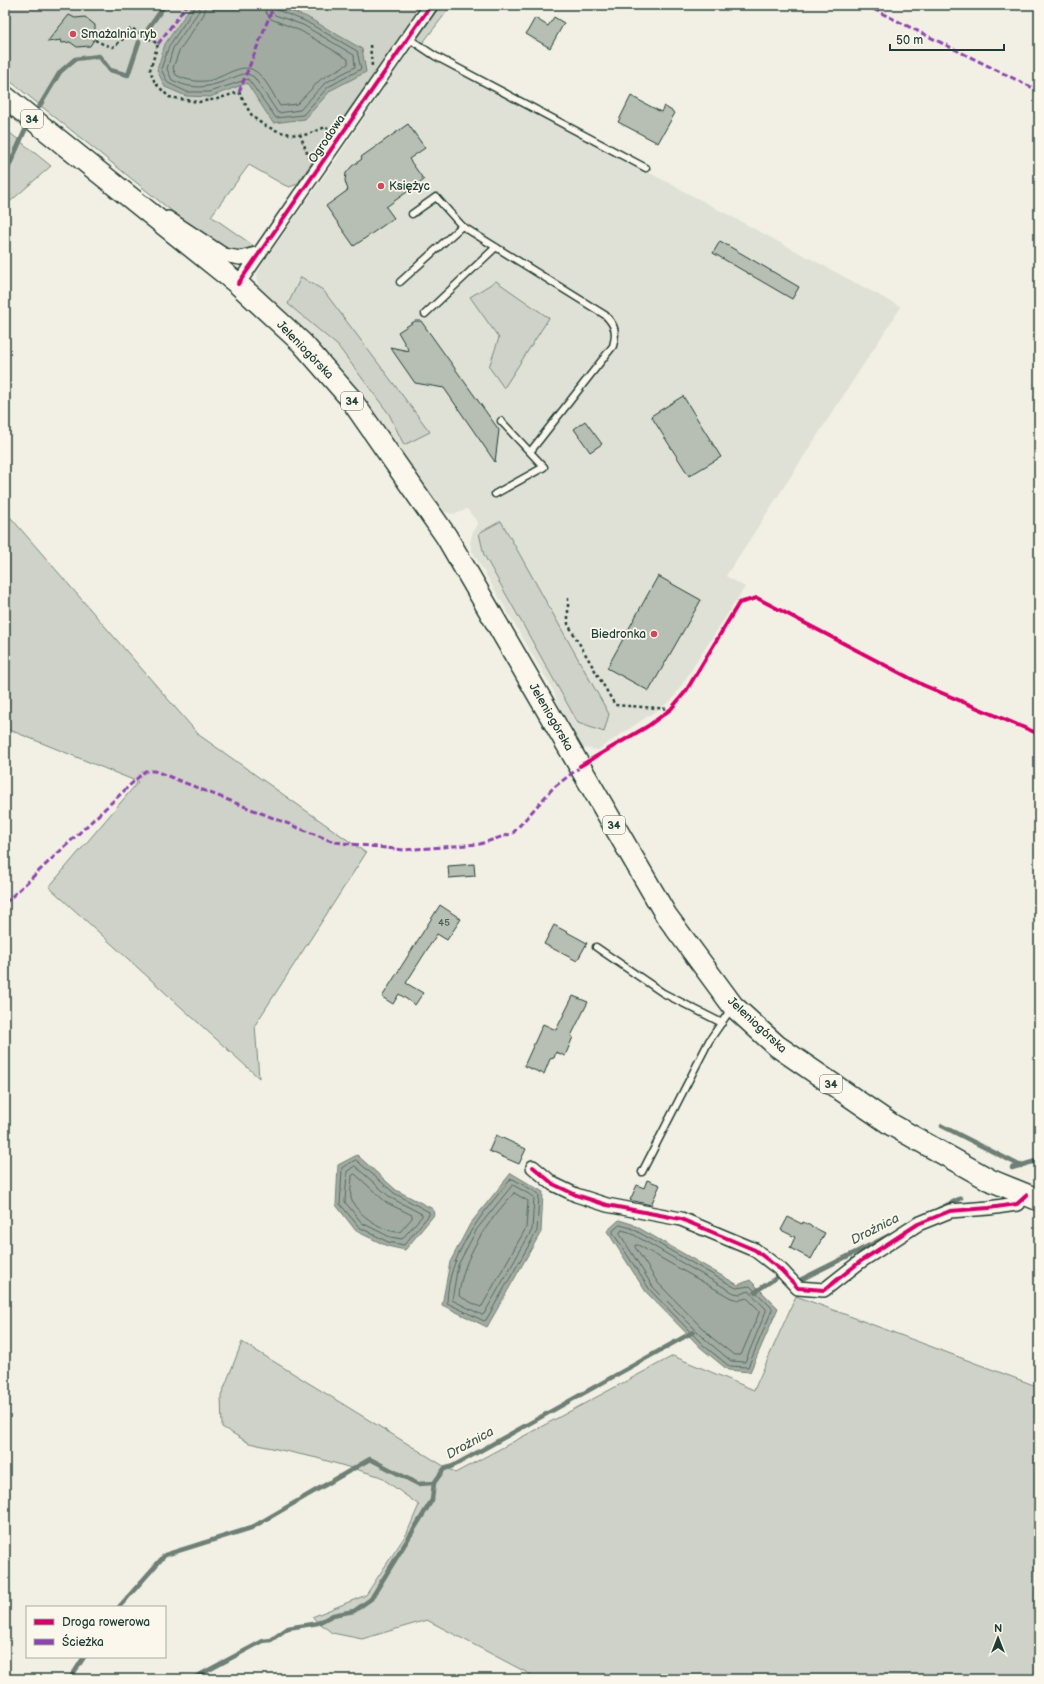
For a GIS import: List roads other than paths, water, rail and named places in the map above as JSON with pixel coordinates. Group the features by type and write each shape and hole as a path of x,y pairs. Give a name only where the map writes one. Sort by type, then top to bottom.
{"main road":[{"name":"34","path":"5,97 238,284"},
{"name":"Jeleniogórska","path":"238,284 302,343 350,398 392,456 446,536 666,915 727,1014 892,1125 990,1180 1033,1198"}],"street":[{"name":"Ogrodowa","path":"238,284 431,5"},
{"path":"135,201 187,229 224,255 240,258 260,253"},
{"path":"533,1166 553,1184 576,1196 607,1205 681,1219 755,1250 781,1270 798,1288 824,1290 861,1261 918,1224 950,1211 1017,1204 1033,1198"}],"lane":[{"path":"408,38 435,56 646,168"},
{"path":"412,214 436,197 462,226 605,315 612,322 615,330 613,346 530,452"},
{"path":"400,282 462,226"},
{"path":"425,314 496,248"},
{"path":"495,494 544,467 501,421"},
{"path":"596,947 663,993 727,1014 709,1042 642,1172"}],"water":[{"path":"192,5 274,5 307,17 362,49 366,72 331,90 305,119 273,123 247,83 210,97 186,96 165,87 157,70 165,44"},
{"path":"357,1155 396,1190 433,1209 434,1215 405,1250 387,1246 356,1231 336,1205 338,1165"},
{"path":"511,1173 543,1192 541,1232 487,1327 442,1305 450,1262 470,1224"},
{"path":"619,1220 632,1224 738,1285 750,1280 778,1308 750,1372 728,1370 701,1348 646,1292 607,1231"}],"waterway":[{"path":"148,29 165,5"},
{"path":"39,107 60,72 75,59 99,56 110,70 128,75 139,42"},
{"path":"5,175 26,128"},
{"path":"942,1126 1021,1166"},
{"name":"Drożnica","path":"1012,1168 1039,1160"},
{"name":"Drożnica","path":"939,1209 961,1198"},
{"name":"Drożnica","path":"800,1280 892,1234"},
{"name":"Drożnica","path":"755,1292 776,1278"},
{"name":"Drożnica","path":"120,1606 165,1555 251,1528 370,1459 418,1484 434,1483 444,1469 453,1466 693,1332"},
{"path":"192,1679 263,1641 271,1640 288,1628 318,1623 333,1615 354,1611 371,1599 432,1500 434,1483"},
{"name":"Drożnica","path":"70,1679 83,1658"}],"place":[{"name":"Smażalnia ryb","path":"73,34"},
{"name":"Księżyc","path":"381,186"},
{"name":"Biedronka","path":"654,634"}]}
